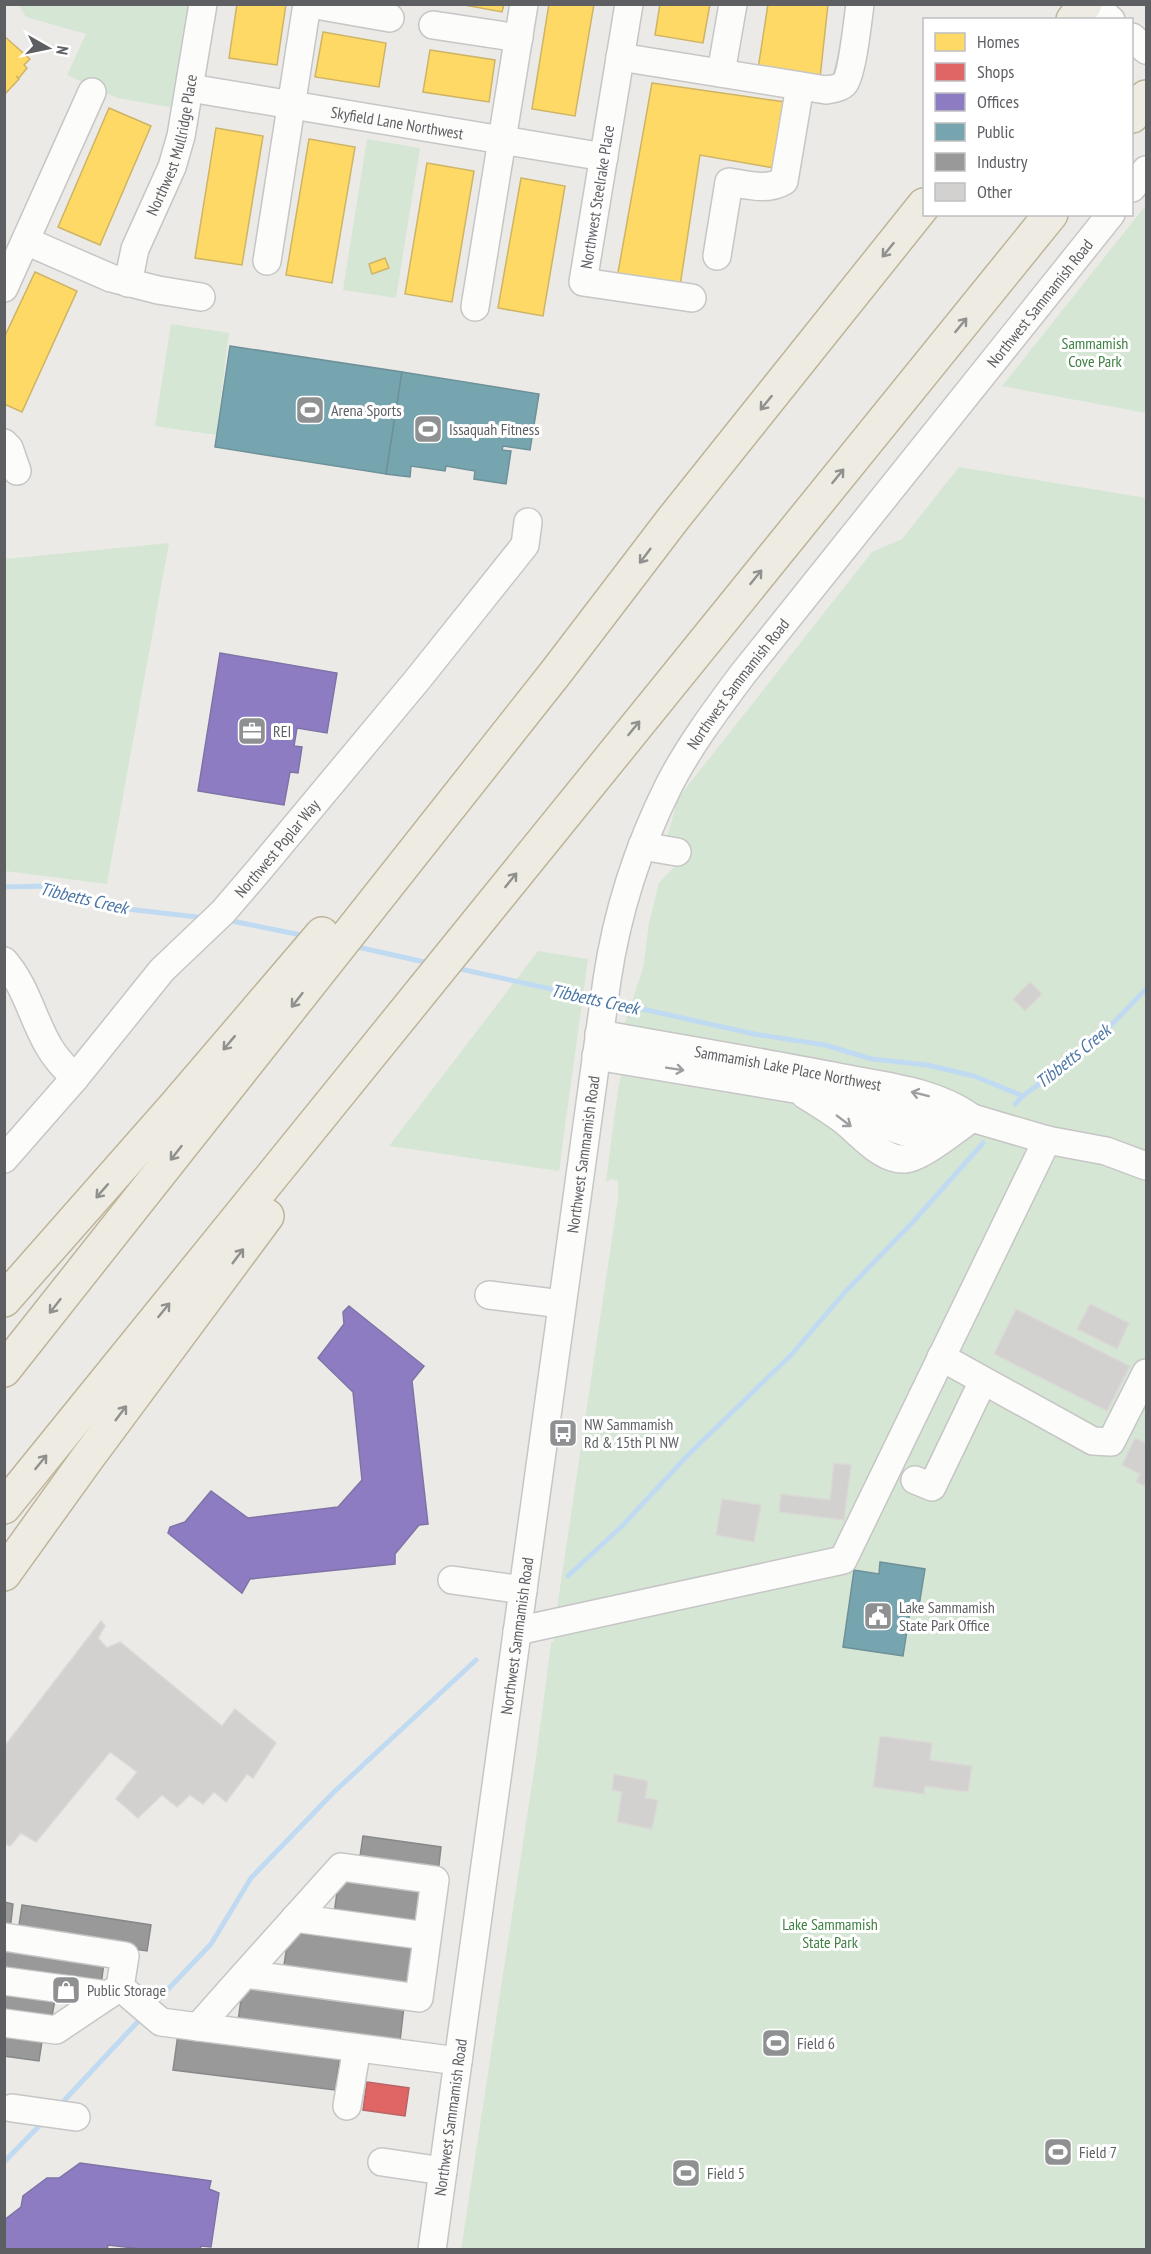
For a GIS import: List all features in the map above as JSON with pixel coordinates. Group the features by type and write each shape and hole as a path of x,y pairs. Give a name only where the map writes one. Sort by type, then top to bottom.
{"highway":[{"path":"1074,18 1085,4"},
{"path":"1133,114 1146,98"},
{"path":"4,1300 160,1124 320,952 557,671 673,519 923,206"},
{"path":"4,1507 1049,216"},
{"path":"4,1370 320,952"},
{"path":"4,1574 267,1217 434,976"},
{"path":"4,1563 86,1460"}],"street":[{"name":"Northwest Mullridge Place","path":"128,283 135,249 172,167 181,135 203,4"},
{"path":"267,261 308,4 390,18"},
{"path":"475,307 524,4"},
{"name":"Northwest Steelrake Place","path":"629,4 583,282 646,286 692,298"},
{"path":"722,73 733,4"},
{"path":"620,57 826,90 836,88 845,84 849,71 860,4"},
{"path":"1093,4 1109,18"},
{"path":"433,24 519,38"},
{"path":"1133,39 1146,50"},
{"path":"717,256 729,182 765,187 776,186 784,181 800,86"},
{"name":"Skyfield Lane Northwest","path":"190,88 604,157"},
{"path":"4,288 92,92"},
{"path":"1133,186 1146,170"},
{"name":"Northwest Sammamish Road","path":"432,2250 607,980 621,911 642,846 669,784 681,763 741,675 1108,216"},
{"path":"26,241 111,278 201,297"},
{"path":"4,443 9,448 16,471"},
{"name":"Northwest Poplar Way","path":"4,1159 75,1078 162,969 223,912 411,671 525,545 528,522"},
{"path":"642,846 677,852"},
{"path":"4,961 17,975 48,1047 75,1078"},
{"name":"Sammamish Lake Place Northwest","path":"599,1035 795,1089 843,1097 938,1119 972,1118"},
{"name":"Sammamish Lake Place Northwest","path":"599,1035 793,1068 921,1094 945,1101 972,1118 1047,1140 1106,1151 1146,1166"},
{"path":"795,1089 842,1119 879,1150 894,1158 907,1159 941,1140 972,1118"},
{"path":"843,1097 870,1118 893,1130 941,1140"},
{"path":"517,1631 843,1560 1047,1140"},
{"path":"489,1295 562,1304"},
{"path":"941,1357 1093,1441 1111,1442 1146,1373"},
{"path":"888,1468 918,1472 932,1487 983,1381"},
{"path":"452,1580 523,1590"},
{"path":"198,2027 245,1974 295,1918 341,1867 435,1880 419,1998 245,1974"},
{"path":"295,1918 428,1936"},
{"path":"4,1937 125,1956 122,1995"},
{"path":"4,1981 122,1995 161,2022 458,2061"},
{"path":"4,2023 56,2030 122,1995"},
{"path":"347,2106 357,2048"},
{"path":"12,2108 76,2117"},
{"path":"382,2162 443,2171"}],"green space":[{"path":"19,5 203,5 186,110 117,98 67,75 86,34 26,17"},
{"path":"367,139 420,148 396,298 343,290"},
{"name":"Sammamish Cove Park","path":"1146,205 1146,413 1002,386"},
{"path":"171,324 229,333 216,435 155,426"},
{"name":"Lake Sammamish State Park","path":"959,467 1146,498 1146,2249 461,2250 537,1751 551,1643 554,1641 559,1608 557,1608 618,1198 618,1181 611,1179 606,1182 623,1067 620,1038 643,968 649,923 659,883 680,861 689,842 666,841 678,798 872,552 902,539"},
{"path":"169,543 107,884 5,871 5,559"},
{"path":"538,951 588,959 559,1171 389,1146"}],"building: Homes":[{"path":"237,4 286,4 277,65 229,58"},
{"path":"459,4 504,4 502,12"},
{"path":"549,4 594,4 575,116 532,109"},
{"path":"660,4 710,4 703,43 655,35"},
{"path":"768,4 828,4 820,78 758,69"},
{"path":"323,32 386,43 379,87 315,77"},
{"path":"4,36 30,59 24,65 27,68 19,78 16,76 19,79 4,95"},
{"path":"430,50 495,60 489,102 423,92"},
{"path":"652,83 785,102 774,168 700,155 680,286 617,278"},
{"path":"109,108 151,126 100,245 58,227"},
{"path":"216,128 263,136 242,265 195,258"},
{"path":"309,139 355,147 332,283 286,275"},
{"path":"427,163 474,171 452,302 405,294"},
{"path":"521,178 565,186 543,316 498,308"},
{"path":"385,258 389,268 372,274 369,264"},
{"path":"35,272 77,291 22,412 4,404 4,338"}],"building: Shops":[{"path":"367,2082 409,2088 405,2116 363,2110"}],"building: Offices":[{"name":"REI","path":"220,653 337,673 327,733 297,728 294,746 302,747 298,773 290,772 284,805 198,791"},
{"path":"349,1306 424,1366 412,1381 428,1524 419,1525 395,1554 395,1564 250,1579 242,1593 168,1533 170,1527 185,1522 211,1491 248,1518 338,1507 362,1480 353,1392 318,1358 344,1324 343,1312"},
{"path":"80,2163 211,2181 209,2189 219,2193 211,2247 201,2246 200,2250 151,2250 108,2245 107,2250 4,2250 4,2220 21,2207 23,2196 47,2178 59,2178"}],"building: Public":[{"path":"230,346 402,372 386,474 215,447"},
{"path":"402,372 539,394 530,450 503,446 502,450 511,451 506,484 474,479 475,471 446,466 445,471 411,466 410,477 386,474"},
{"name":"Lake Sammamish State Park Office","path":"880,1562 925,1569 919,1606 911,1605 903,1656 843,1647 854,1570 879,1574"}],"building: Industry":[{"path":"363,1836 441,1847 438,1873 359,1863"},
{"path":"339,1878 420,1890 415,1925 334,1914"},
{"path":"4,1902 13,1904 10,1930 4,1930"},
{"path":"22,1905 151,1925 147,1951 18,1932"},
{"path":"290,1927 412,1944 406,1989 283,1971"},
{"path":"4,1949 104,1962 101,1986 4,1973"},
{"path":"243,1985 404,2006 400,2041 238,2021"},
{"path":"4,1993 55,2000 51,2021 4,2014"},
{"path":"178,2034 340,2055 335,2090 173,2070"},
{"path":"4,2036 42,2041 39,2061 4,2056"}],"building: Other":[{"path":"1030,982 1042,994 1025,1011 1013,999"},
{"path":"1090,1304 1129,1323 1117,1349 1077,1329"},
{"path":"1016,1309 1130,1366 1107,1411 994,1354"},
{"path":"1135,1438 1146,1443 1146,1487 1136,1482 1140,1474 1122,1465"},
{"path":"834,1463 851,1465 844,1520 779,1512 781,1494 830,1500"},
{"path":"722,1499 761,1505 754,1542 716,1535"},
{"path":"101,1621 105,1626 98,1638 107,1648 120,1642 222,1726 235,1709 276,1743 253,1778 247,1774 226,1802 214,1792 203,1804 190,1795 177,1807 162,1795 138,1818 116,1799 137,1772 110,1752 36,1842 21,1833 10,1846 4,1843 4,1747"},
{"path":"880,1736 932,1743 930,1760 972,1766 968,1792 925,1786 924,1794 873,1787"},
{"path":"614,1774 648,1781 645,1798 658,1800 652,1829 617,1822 622,1792 612,1790"}],"waterway":[{"name":"Tibbetts Creek","path":"4,887 48,886 101,906 206,918"},
{"name":"Tibbetts Creek","path":"227,920 306,936"},
{"name":"Tibbetts Creek","path":"353,946 429,963"},
{"name":"Tibbetts Creek","path":"456,968 596,999"},
{"name":"Tibbetts Creek","path":"611,1002 754,1034 825,1045 872,1059 927,1065 974,1076 1023,1096 1095,1042 1146,989"},
{"path":"1015,1104 1023,1096"},
{"path":"568,1576 622,1526 689,1454 792,1354 845,1292 912,1223 983,1143"},
{"path":"154,2004 211,1944 251,1878 334,1792 476,1660"},
{"path":"60,2105 144,2015"},
{"path":"4,2162 43,2122"}],"place":[{"name":"Arena Sports","path":"310,410"},
{"name":"Issaquah Fitness","path":"428,429"},
{"name":"REI","path":"252,731"},
{"name":"NW Sammamish Rd & 15th Pl NW","path":"563,1433"},
{"name":"Lake Sammamish State Park Office","path":"878,1616"},
{"name":"Public Storage","path":"66,1990"},
{"name":"Field 6","path":"776,2043"},
{"name":"Field 7","path":"1058,2152"},
{"name":"Field 5","path":"686,2173"}]}
